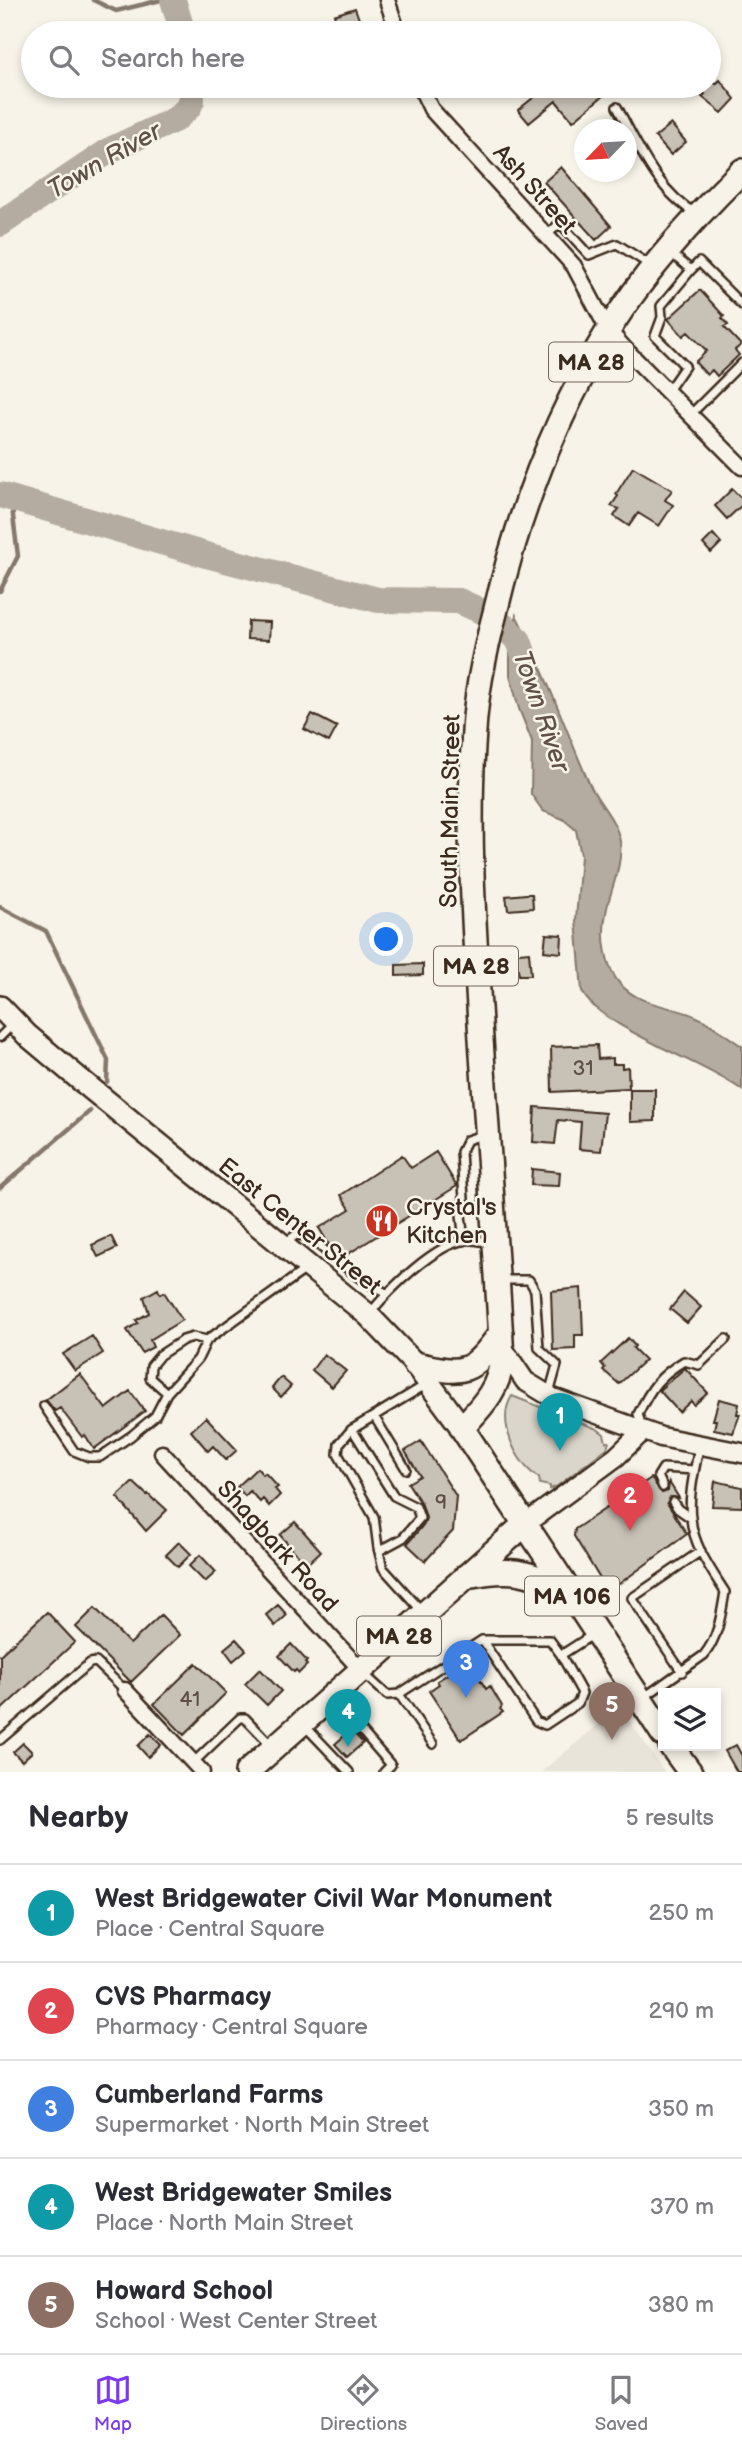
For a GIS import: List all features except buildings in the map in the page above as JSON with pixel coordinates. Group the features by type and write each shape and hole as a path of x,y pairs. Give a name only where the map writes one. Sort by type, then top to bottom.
{"main road":[{"name":"South Main Street","path":"462,1428 489,1399 501,1371 474,939 471,819 474,729 485,652 523,512 554,435 608,330 697,215 742,171"},
{"name":"East Center Street","path":"5,1022 83,1082 368,1315 430,1383 525,1524"},
{"path":"415,1364 446,1371 465,1370 501,1340"},
{"name":"MA 28","path":"247,1772 525,1524"},
{"name":"MA 106","path":"525,1524 658,1727"},
{"path":"466,1576 508,1570 533,1575 567,1588"},
{"path":"675,1751 690,1772"}],"street":[{"path":"387,0 394,21"},
{"name":"Ash Street","path":"426,98 431,109 576,270 608,330 742,467"},
{"path":"501,1340 521,1377 543,1392 643,1432 742,1453"},
{"path":"525,1524 616,1457 643,1432"},
{"name":"Shagbark Road","path":"162,1453 361,1670"},
{"path":"125,1690 197,1768"}],"lane":[{"path":"617,107 658,177 682,206 697,215"},
{"path":"547,235 561,223 589,255"},
{"path":"576,270 589,255 617,244 691,270"},
{"path":"667,391 685,366 655,336 662,317 661,306 691,270 699,262 742,305"},
{"path":"690,415 742,363"},
{"path":"464,1241 461,1215 464,1199 461,1152 467,1140 487,1133"},
{"path":"282,1244 296,1235 307,1236 358,1277 386,1293"},
{"path":"368,1315 403,1276 454,1243 474,1240 495,1244"},
{"path":"44,1406 74,1451 89,1457 100,1457 155,1416 167,1393 198,1359 207,1340 309,1266"},
{"path":"497,1280 529,1280 535,1290 539,1348 557,1365 543,1392"},
{"path":"167,1393 150,1378 151,1366 160,1355 183,1340 193,1337 207,1340"},
{"path":"643,1432 638,1414 649,1391 664,1373 684,1361 699,1365 726,1339"},
{"path":"424,1613 383,1569 374,1517 338,1454 339,1444 352,1429 430,1383"},
{"path":"374,1416 406,1469"},
{"path":"352,1429 394,1496 416,1507 419,1518 403,1538 379,1551"},
{"path":"640,1700 682,1672 711,1646 719,1629 725,1592 705,1560 691,1518 694,1470 699,1446"},
{"path":"663,1487 658,1476 663,1468 694,1470"},
{"path":"673,1502 691,1518"},
{"path":"682,1672 632,1598 701,1551"},
{"path":"561,1655 596,1632"},
{"path":"361,1670 387,1695 399,1694 482,1640 550,1640 582,1693 578,1703 545,1725 536,1721 482,1640"},
{"path":"0,1740 90,1663 96,1662 125,1690"},
{"path":"399,1694 433,1744"},
{"path":"332,1697 391,1765 384,1772"},
{"path":"197,1768 240,1718 245,1718 274,1748"},
{"path":"302,1723 349,1772"}],"shaded area":[{"path":"512,1396 597,1429 604,1434 606,1442 609,1442 607,1448 556,1487 550,1489 550,1486 540,1484 539,1478 516,1452 507,1429 506,1417"},
{"path":"620,1707 665,1772 541,1772"}],"water":[{"path":"516,615 546,678 590,785 618,833 620,860 604,931 605,951 611,969 628,992 697,1017 742,1046 742,1090 630,1031 592,1004 582,991 576,920 581,855 576,830 563,819 543,811 531,794 532,741 519,709 510,675 510,648"}],"waterway":[{"path":"93,0 116,11 161,0"},
{"name":"Town River","path":"173,0 179,21"},
{"name":"Town River","path":"0,224 110,150 176,119 189,107 192,98"},
{"name":"Town River","path":"0,495 206,555 378,600 459,601 494,617 519,641 527,664"},
{"path":"0,591 18,556 11,500"},
{"path":"0,907 46,931 108,1060 107,1082"},
{"path":"0,1188 90,1111"}],"place":[{"name":"Crystal's Kitchen","path":"382,1221"},
{"name":"West Bridgewater Civil War Monument","path":"560,1451"},
{"name":"CVS Pharmacy","path":"630,1531"},
{"name":"Cumberland Farms","path":"466,1698"},
{"name":"Howard School","path":"612,1740"},
{"name":"West Bridgewater Smiles","path":"348,1747"}]}
